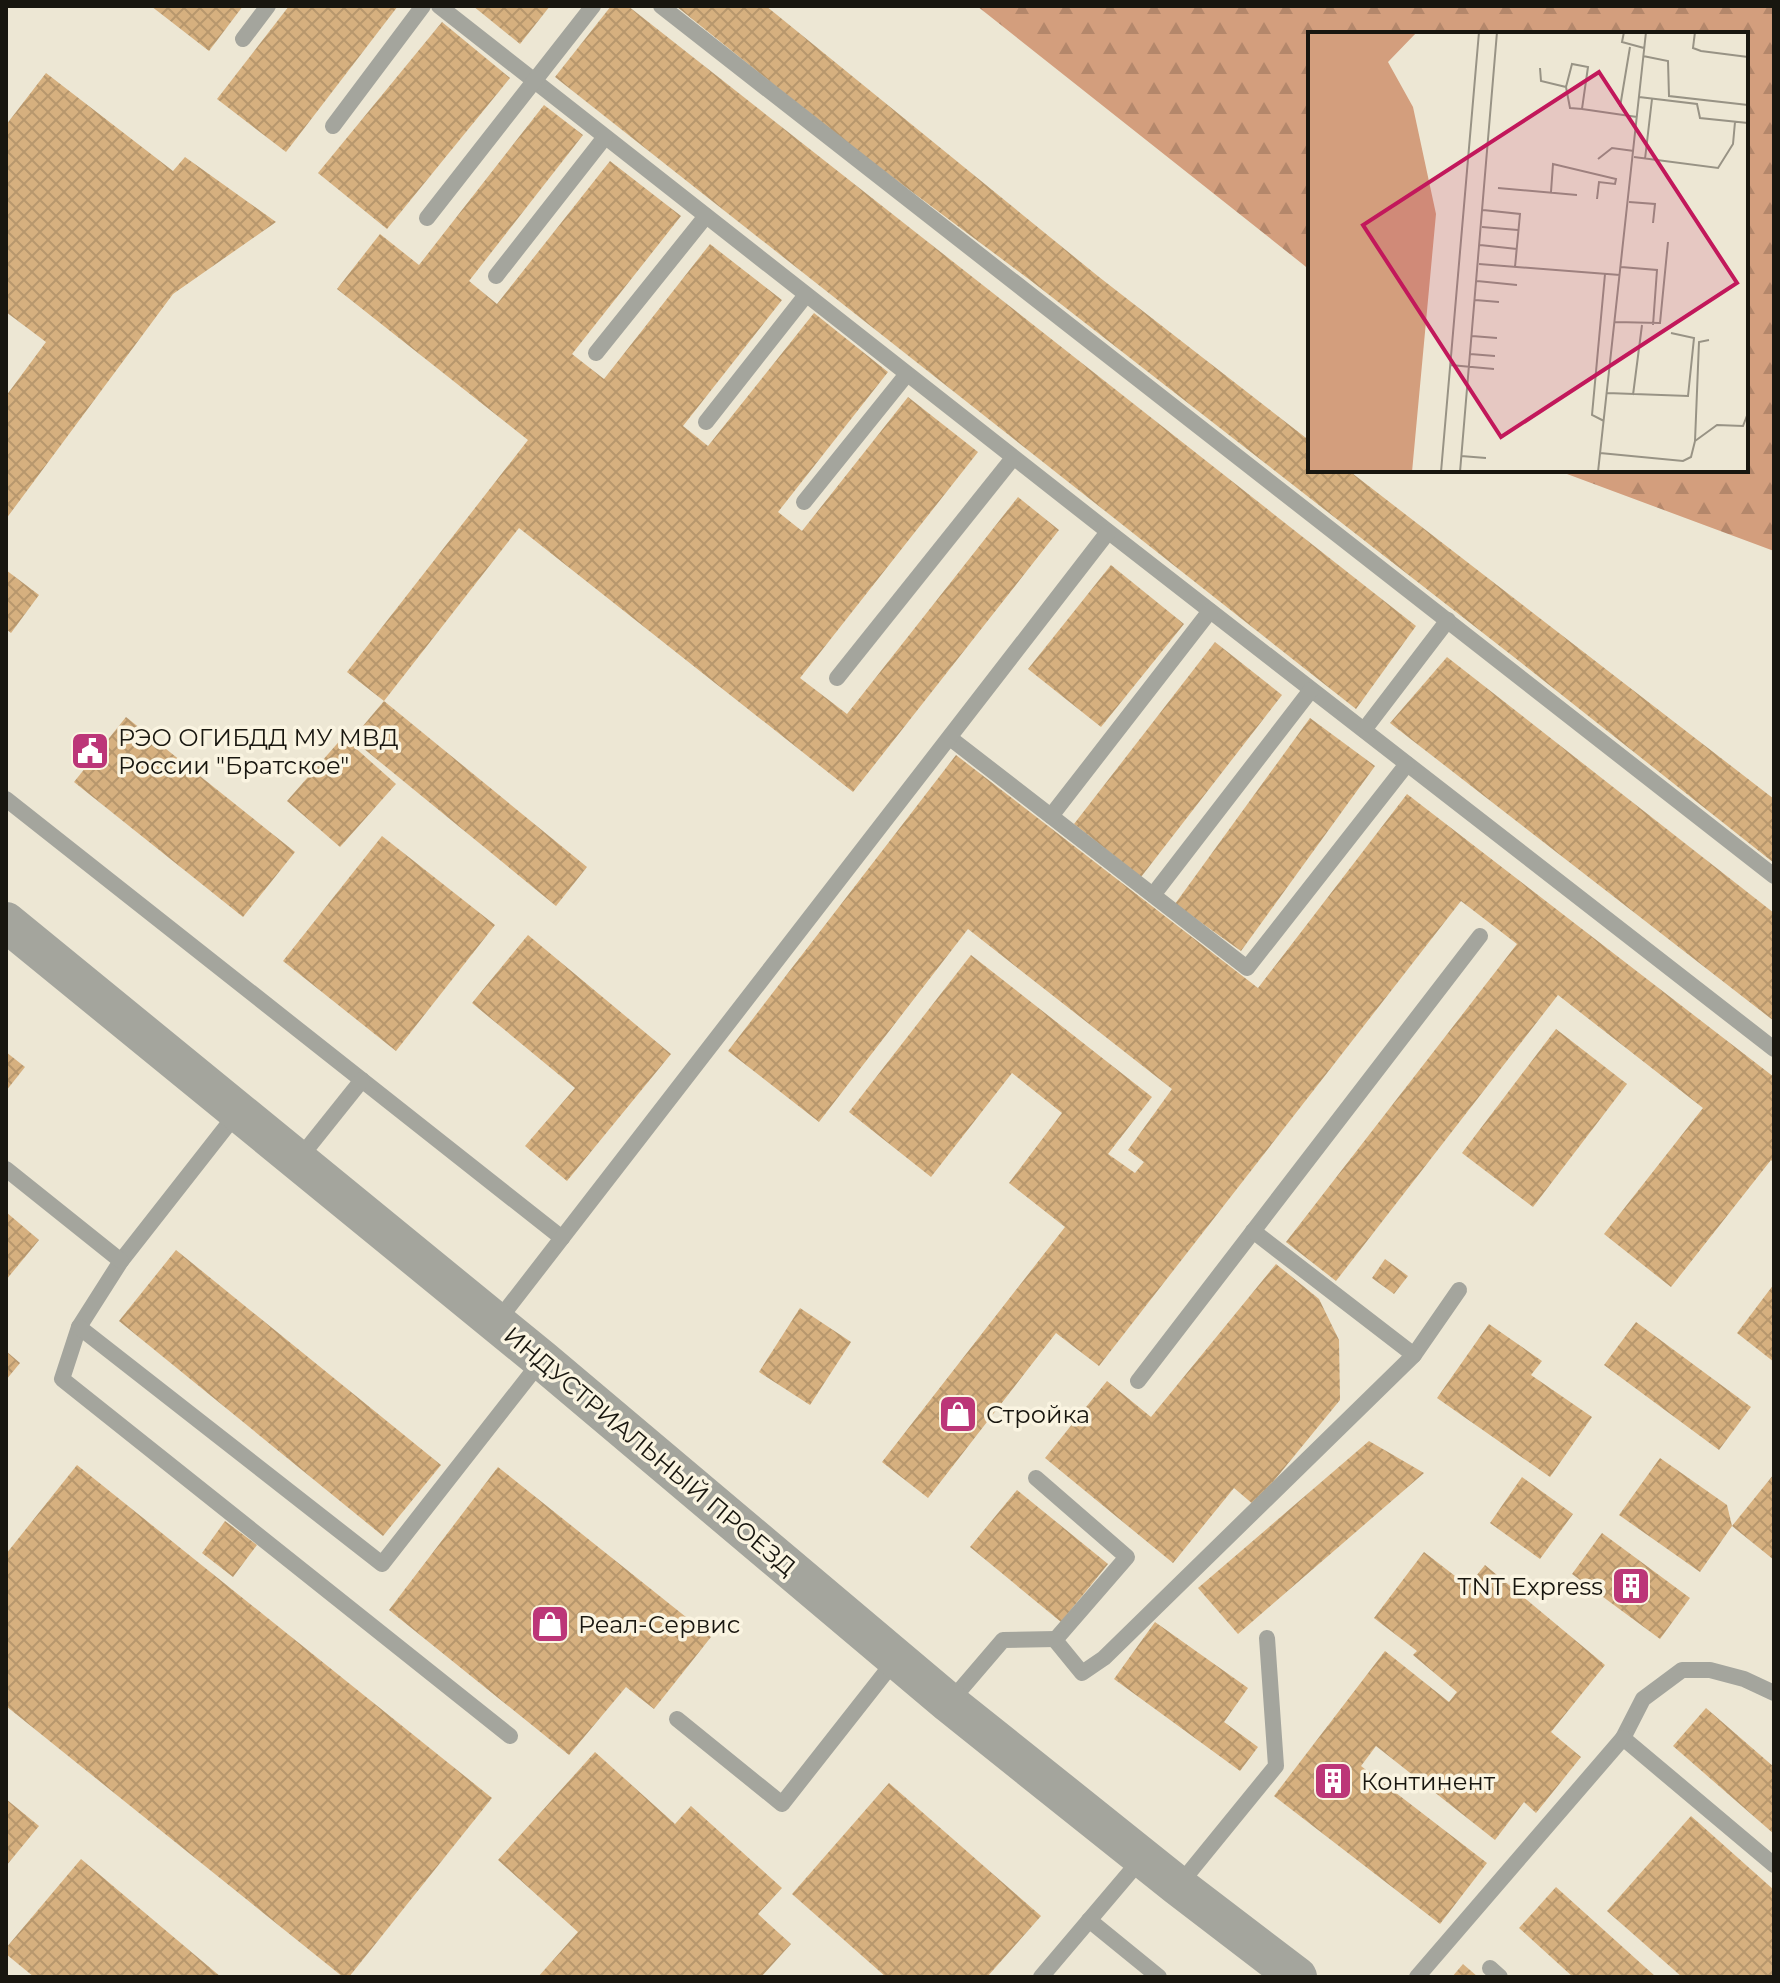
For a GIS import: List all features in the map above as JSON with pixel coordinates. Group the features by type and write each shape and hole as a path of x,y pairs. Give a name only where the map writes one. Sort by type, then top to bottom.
{"street":[{"name":"ИНДУСТРИАЛЬНЫЙ ПРОЕЗД","path":"6,922 497,1322 949,1703 1297,1977"}],"lane":[{"path":"243,39 268,6"},
{"path":"333,126 423,6"},
{"path":"439,6 1013,458 1774,1049"},
{"path":"427,218 593,6"},
{"path":"661,6 1774,876"},
{"path":"496,276 605,137"},
{"path":"596,353 706,216"},
{"path":"706,422 806,295"},
{"path":"804,502 907,374"},
{"path":"837,678 1013,458"},
{"path":"497,1322 1108,532"},
{"path":"1051,816 1210,611"},
{"path":"1364,730 1448,620"},
{"path":"1153,895 1311,690"},
{"path":"950,738 1247,968 1407,764"},
{"path":"6,799 562,1238"},
{"path":"1138,1381 1480,936"},
{"path":"298,1160 362,1080"},
{"path":"238,1111 121,1261 79,1327 62,1379 510,1736"},
{"path":"6,1169 121,1261"},
{"path":"1253,1231 1414,1355"},
{"path":"1056,1639 1082,1673 1104,1658 1414,1355 1459,1290"},
{"path":"79,1327 382,1564 542,1360"},
{"path":"949,1703 1003,1640 1056,1639 1127,1557 1036,1478"},
{"path":"1178,1886 1276,1766 1267,1638"},
{"path":"677,1719 782,1804 896,1659"},
{"path":"1417,1977 1623,1738 1643,1699 1682,1670 1722,1673 1774,1693"},
{"path":"1623,1738 1774,1865"},
{"path":"1041,1977 1142,1858"},
{"path":"1089,1920 1159,1977"}],"green space":[{"path":"977,6 1774,6 1774,551 1564,472 1748,472 1748,32 1308,32 1308,268"}],"building":[{"path":"151,6 243,6 209,51"},
{"path":"289,6 398,6 286,152 217,99"},
{"path":"473,6 550,6 520,44"},
{"path":"611,6 628,6 1416,626 1356,709 555,77"},
{"path":"676,6 766,6 1099,277 1308,439 1308,472 1351,472 1774,799 1774,863 1030,280 844,141"},
{"path":"442,22 510,78 387,229 318,173"},
{"path":"46,73 173,171 185,157 276,222 173,294 6,519 6,396 46,342 6,312 6,125"},
{"path":"544,105 583,135 469,281 497,304 610,161 681,216 572,354 604,379 710,244 782,300 683,426 708,446 814,313 888,372 778,512 802,531 908,397 978,452 800,678 847,714 1018,497 1059,530 853,792 519,528 384,701 347,672 528,440 337,289 380,234 419,265"},
{"path":"1111,565 1184,624 1101,727 1028,669"},
{"path":"6,570 39,595 11,633 6,629"},
{"path":"1215,642 1282,695 1141,877 1074,824"},
{"path":"1447,657 1774,913 1774,1021 1390,723"},
{"path":"384,701 587,867 556,906 352,739"},
{"path":"126,717 295,852 243,917 74,782"},
{"path":"1310,718 1375,766 1241,951 1175,904"},
{"path":"343,737 396,784 340,847 287,801"},
{"path":"956,755 1258,988 1407,794 1774,1077 1774,1163 1771,1160 1671,1287 1604,1234 1703,1108 1558,995 1336,1281 1286,1242 1517,944 1461,901 1099,1366 1056,1333 928,1498 882,1462 1065,1227 1009,1183 1062,1113 1012,1073 931,1177 849,1112 971,955 1152,1097 1108,1154 1135,1173 1144,1162 1128,1150 1172,1089 968,929 819,1122 728,1051"},
{"path":"382,836 495,925 396,1051 283,961"},
{"path":"528,935 671,1054 567,1181 525,1146 575,1088 472,1003"},
{"path":"1556,1029 1627,1084 1533,1207 1462,1153"},
{"path":"6,1052 25,1067 6,1091"},
{"path":"6,1212 39,1240 6,1280"},
{"path":"176,1250 441,1465 383,1536 119,1321"},
{"path":"1385,1259 1408,1276 1394,1294 1372,1278"},
{"path":"1276,1264 1319,1299 1339,1340 1340,1400 1254,1505 1234,1488 1173,1563 1045,1458 1107,1381 1151,1417"},
{"path":"1774,1284 1774,1362 1737,1333"},
{"path":"800,1308 851,1342 810,1405 759,1372"},
{"path":"1636,1322 1751,1407 1719,1450 1604,1365"},
{"path":"1489,1324 1542,1361 1531,1375 1592,1417 1550,1477 1437,1398"},
{"path":"6,1351 20,1363 6,1380"},
{"path":"1369,1441 1424,1473 1238,1634 1198,1588"},
{"path":"1660,1458 1727,1505 1732,1526 1700,1572 1619,1515"},
{"path":"77,1465 492,1798 349,1977 343,1977 6,1706 6,1554"},
{"name":"Реал-Сервис","path":"498,1467 711,1637 654,1709 626,1687 569,1755 389,1610"},
{"path":"1774,1474 1774,1560 1732,1526"},
{"path":"1522,1477 1573,1514 1540,1559 1490,1523"},
{"path":"1017,1490 1108,1564 1061,1622 970,1547"},
{"path":"225,1521 257,1545 233,1577 202,1553"},
{"name":"TNT Express","path":"1602,1533 1690,1598 1660,1639 1572,1574"},
{"path":"1424,1552 1468,1586 1485,1565 1605,1665 1551,1732 1581,1757 1536,1813 1524,1802 1495,1840 1376,1746 1361,1766 1487,1863 1440,1924 1274,1796 1385,1651 1449,1702 1457,1692 1413,1655 1417,1651 1374,1618"},
{"path":"1155,1622 1248,1688 1224,1722 1258,1747 1240,1771 1114,1679"},
{"path":"1706,1708 1774,1767 1774,1834 1673,1746"},
{"path":"595,1752 675,1824 691,1806 782,1888 758,1914 791,1944 761,1977 538,1977 578,1932 498,1860"},
{"path":"889,1783 1041,1916 987,1977 886,1977 792,1894"},
{"path":"6,1799 39,1826 6,1866"},
{"path":"1691,1816 1774,1890 1774,1977 1682,1977 1607,1911"},
{"path":"81,1859 221,1977 34,1977 6,1954 6,1948"},
{"path":"1556,1887 1656,1977 1573,1977 1519,1928"},
{"path":"1463,1964 1478,1977 1452,1977"}],"place":[{"name":"РЭО ОГИБДД МУ МВД России \"Братское\"","path":"90,751"},
{"name":"Стройка","path":"958,1414"},
{"name":"TNT Express","path":"1631,1586"},
{"name":"Реал-Сервис","path":"550,1624"},
{"name":"Континент","path":"1333,1781"}]}
